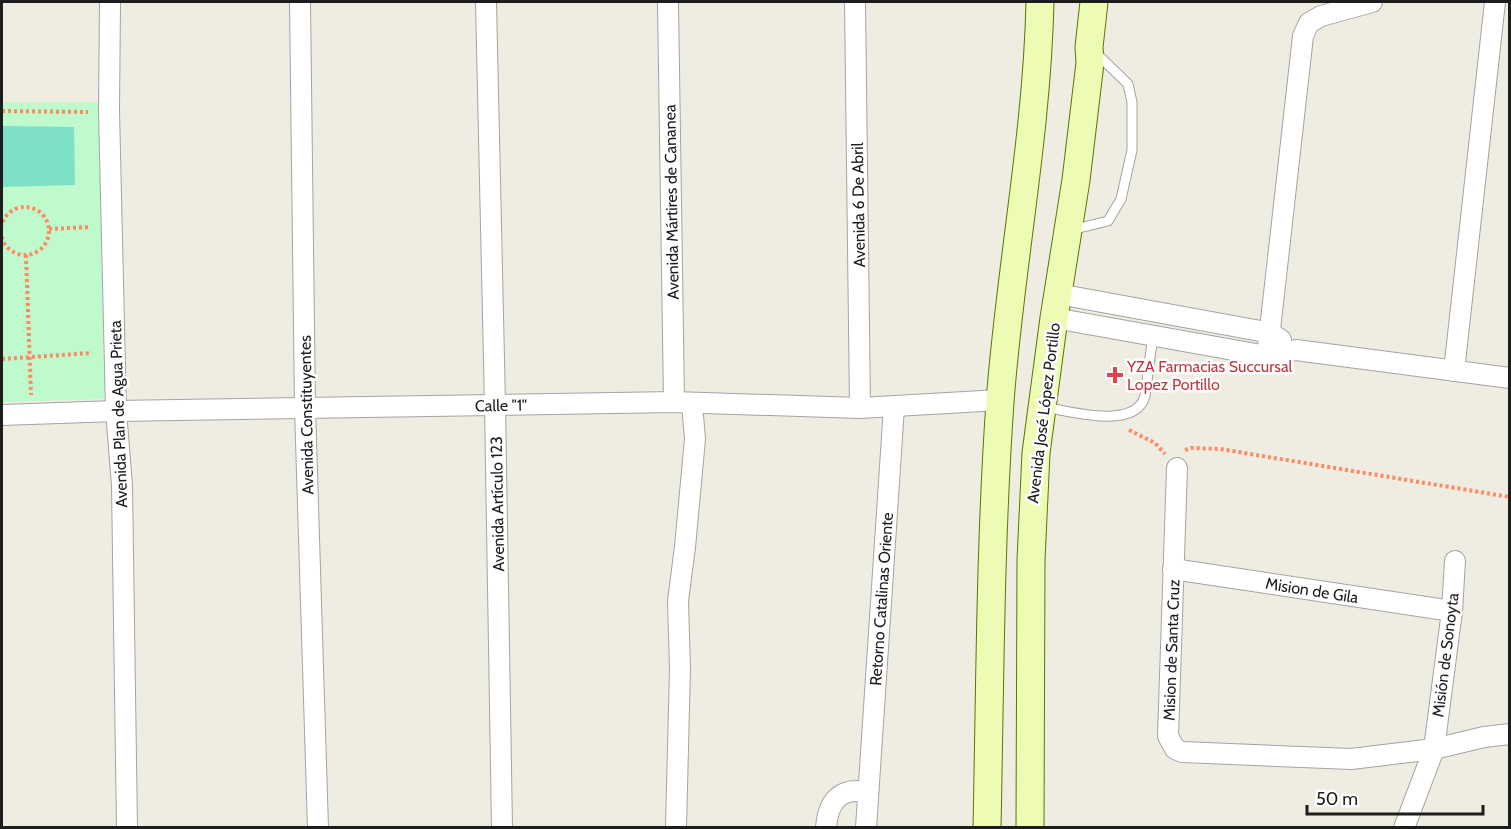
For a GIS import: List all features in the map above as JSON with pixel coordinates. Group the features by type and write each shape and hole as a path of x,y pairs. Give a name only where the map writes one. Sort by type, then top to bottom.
{"main road":[{"path":"987,828 1000,400 1034,116 1040,2"},
{"path":"1088,2 1089,47"},
{"name":"Avenida José López Portillo","path":"1030,828 1032,519 1042,407 1077,180 1090,63 1089,47 1094,2"}],"street":[{"name":"Avenida Plan de Agua Prieta","path":"110,2 109,110 117,411 122,485 127,828"},
{"name":"Avenida Constituyentes","path":"300,2 305,408 318,828"},
{"name":"Avenida Artículo 123","path":"486,2 502,828"},
{"name":"Avenida Mártires de Cananea","path":"668,2 683,403 695,439 678,601 680,668 676,828"},
{"name":"Avenida 6 De Abril","path":"855,2 860,408"},
{"path":"1267,356 1303,36 1309,23 1321,16 1372,2"},
{"path":"1454,371 1495,2"},
{"path":"1056,306 1271,333 1296,350"},
{"path":"1056,306 1153,335 1267,356 1296,350 1509,378"},
{"name":"Calle \"1\"","path":"2,415 117,411 683,403 860,408 1000,400"},
{"name":"Retorno Catalinas Oriente","path":"866,828 894,407"},
{"name":"Mision de Santa Cruz","path":"1177,468 1168,736 1175,749 1190,753 1352,759 1434,749"},
{"name":"Misión de Sonoyta","path":"1404,828 1434,749 1452,611 1455,561"},
{"name":"Mision de Gila","path":"1173,569 1452,611"},
{"path":"1434,749 1509,734"},
{"path":"826,828 827,814 832,802 848,791 867,792"}],"lane":[{"path":"1068,231 1108,221 1121,199 1132,150 1132,102 1128,84 1089,47"},
{"path":"1042,407 1111,416 1127,415 1138,409 1145,396 1153,335"}],"path":[{"path":"2,111 88,111 88,123"},
{"path":"21,208 36,210 42,214 49,229 49,237 40,250 26,255 11,251 2,238 3,222 7,216 21,208"},
{"path":"49,229 101,226"},
{"path":"90,227 91,238"},
{"path":"26,255 31,401"},
{"path":"2,359 92,354 92,343"},
{"path":"1191,448 1220,449 1509,497"}],"green space":[{"path":"2,102 99,102 104,399 2,402"},
{"path":"2,126 74,127 75,185 2,187"}],"place":[{"name":"YZA Farmacias Succursal Lopez Portillo","path":"1115,375"}]}
